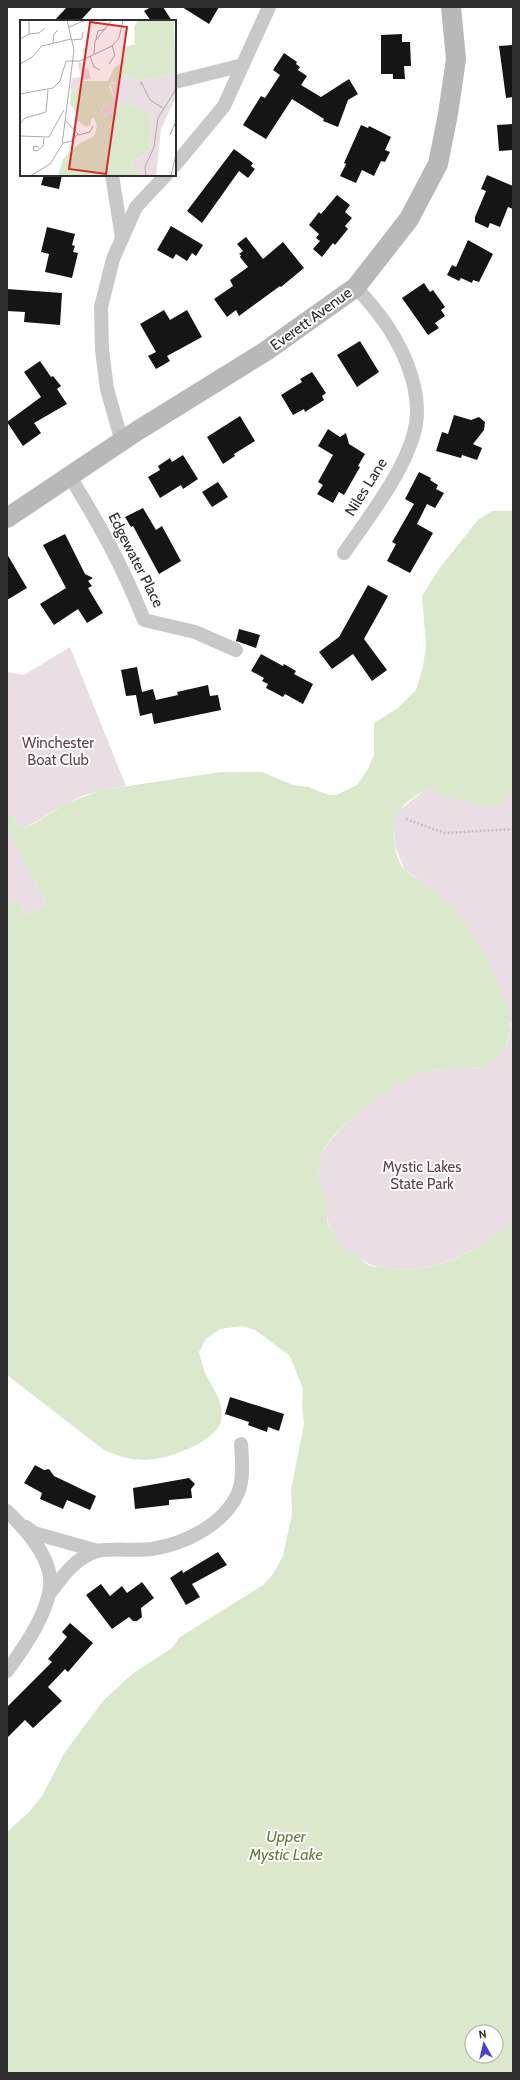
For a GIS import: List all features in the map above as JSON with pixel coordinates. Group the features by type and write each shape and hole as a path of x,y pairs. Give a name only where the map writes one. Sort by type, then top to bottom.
{"street":[{"path":"176,164 224,106 270,7"},
{"name":"Everett Avenue","path":"7,518 137,431 266,351 356,287 409,219 438,164 448,114 456,59 451,7"},
{"path":"176,82 243,65"},
{"path":"112,176 122,238"},
{"path":"122,442 107,389 102,350 101,307 113,259 136,207 165,176"},
{"name":"Niles Lane","path":"344,553 394,479 415,433 416,412 415,391 405,357 388,326 356,287"},
{"name":"Edgewater Place","path":"70,477 102,527 128,580 144,620 195,632 236,650"},
{"path":"7,1511 34,1533 98,1551 153,1548 184,1540 201,1532 213,1524 223,1514 238,1493 242,1467 241,1444"},
{"path":"18,1521 34,1541 44,1559 50,1576 50,1593"},
{"path":"7,1671 23,1649 40,1618 50,1593 67,1570 84,1558 98,1551"}],"path":[{"path":"406,819 445,833 513,830"}],"green space":[{"name":"Winchester Boat Club","path":"70,647 126,786 102,790 78,798 23,828 7,812 7,672 24,675"},
{"name":"Mystic Lakes State Park","path":"425,790 453,797 504,802 513,793 513,1221 485,1242 453,1259 419,1269 401,1270 384,1268 370,1264 344,1248 336,1239 329,1224 318,1173 319,1162 323,1151 332,1139 358,1113 388,1090 412,1075 431,1070 478,1068 481,1066 501,1052 504,1048 508,1040 511,1023 432,889 404,869 395,846 393,823 398,811"},
{"path":"7,827 47,906 25,916 19,901 7,903"}],"water":[{"name":"Upper Mystic Lake","path":"492,511 513,511 513,793 504,802 483,807 425,790 401,808 396,816 394,824 395,849 404,869 440,895 452,907 464,921 482,951 499,986 509,1018 510,1030 505,1048 500,1056 493,1062 471,1069 439,1069 420,1073 388,1091 371,1103 340,1129 329,1142 320,1159 319,1172 327,1208 328,1223 333,1234 343,1248 353,1252 365,1263 372,1266 402,1270 420,1269 437,1265 454,1259 486,1242 513,1221 513,2073 7,2073 7,1832 29,1812 42,1796 65,1752 103,1701 132,1674 172,1648 180,1637 263,1585 273,1574 283,1556 292,1514 291,1490 304,1424 302,1407 303,1389 290,1356 255,1330 242,1326 220,1329 206,1339 199,1352 206,1375 220,1404 222,1418 220,1424 215,1431 198,1444 187,1450 164,1457 145,1460 134,1459 119,1456 104,1450 7,1375 7,903 19,901 25,916 47,906 7,827 7,812 23,828 34,824 64,804 102,790 221,772 262,772 293,785 308,787 329,795 336,795 357,785 368,769 374,755 374,723 398,708 416,690 423,667 426,645 422,596 439,569 479,519"}],"building":[{"path":"67,7 93,7 81,20 55,20"},
{"path":"151,7 163,7 171,20 150,20 144,11"},
{"path":"182,7 219,7 209,24"},
{"path":"402,34 402,42 410,42 411,66 404,66 405,79 393,79 393,74 381,74 381,35"},
{"path":"513,45 513,97 506,98 499,46"},
{"path":"284,53 297,62 296,64 300,67 298,70 307,76 301,85 321,97 349,79 358,94 348,100 338,127 323,121 324,119 292,99 266,139 243,125 261,96 265,98 280,75 273,70"},
{"path":"513,124 513,150 499,151 497,125"},
{"path":"361,125 368,128 369,126 391,137 385,150 390,152 385,162 381,161 374,176 362,170 356,183 340,176 346,164 344,163"},
{"path":"234,149 253,163 251,166 255,169 248,178 239,171 202,223 187,211"},
{"path":"487,175 513,186 513,209 508,207 500,227 490,223 488,228 475,222 475,217 486,191 481,189"},
{"path":"44,176 62,176 59,189 41,185"},
{"path":"337,195 350,205 345,212 352,218 345,226 348,229 335,245 333,243 322,257 313,249 320,241 316,238 319,234 309,225 319,212 321,214"},
{"path":"171,226 203,245 196,256 192,253 187,261 176,254 173,259 157,250"},
{"path":"47,227 75,234 72,245 75,246 73,252 78,253 72,278 45,272 49,254 41,252"},
{"path":"246,237 263,259 283,242 304,268 281,287 280,286 239,316 236,310 227,317 214,299 233,286 230,280 248,267 240,257 241,255 239,254 243,251 237,244"},
{"path":"468,240 493,254 479,282 473,280 472,283 461,278 459,281 447,275 452,265 456,267"},
{"path":"424,283 430,292 433,290 445,307 441,310 445,316 435,323 439,328 428,335 402,298"},
{"path":"7,289 62,293 60,325 24,322 25,312 7,311"},
{"path":"164,310 170,320 187,310 202,337 167,356 170,361 156,369 148,356 156,352 140,324"},
{"path":"360,341 379,372 357,387 337,355"},
{"path":"40,361 51,377 53,376 61,386 57,389 67,404 34,423 41,433 23,446 7,422 41,397 24,372"},
{"path":"312,372 326,393 322,396 324,400 305,412 304,409 293,415 281,395 302,382 300,379"},
{"path":"454,415 471,420 479,417 485,422 484,430 473,444 482,448 477,460 462,455 461,458 436,451 442,432 448,434"},
{"path":"240,416 255,441 234,454 235,456 223,464 207,437"},
{"path":"328,429 340,437 346,433 349,444 365,454 358,466 360,467 344,495 339,492 333,503 317,494 323,485 318,482 333,455 318,446"},
{"path":"183,455 198,479 183,489 181,485 160,498 148,477 160,470 158,466 170,458 172,462"},
{"path":"419,472 431,478 430,480 438,485 436,489 444,493 435,508 427,504 417,524 433,533 410,573 387,561 396,544 392,542 414,504 405,499"},
{"path":"218,482 228,497 212,507 202,492"},
{"path":"143,508 156,530 162,526 181,561 159,574 133,526 131,527 125,517"},
{"path":"65,534 85,574 93,578 88,581 92,586 88,588 103,613 87,623 78,609 54,625 40,604 66,588 43,545"},
{"path":"7,554 27,588 7,600"},
{"path":"368,585 388,596 364,639 387,670 372,681 353,654 332,669 319,652 339,637"},
{"path":"239,629 260,635 256,648 236,641"},
{"path":"261,654 283,666 284,664 296,671 294,674 313,684 303,704 285,694 283,697 266,688 268,684 262,681 264,678 251,671"},
{"path":"137,667 142,692 153,689 156,700 178,695 177,692 208,685 210,696 218,695 221,710 154,724 152,713 140,716 136,695 126,696 121,670"},
{"path":"230,1397 284,1414 279,1431 268,1427 267,1432 248,1425 249,1422 225,1414"},
{"path":"35,1465 44,1470 49,1469 54,1476 96,1496 90,1510 67,1500 63,1509 40,1499 42,1493 24,1483"},
{"path":"189,1478 195,1484 191,1489 192,1498 169,1500 169,1505 135,1509 133,1488"},
{"path":"218,1552 227,1565 192,1584 200,1597 186,1605 170,1578 182,1570 183,1573"},
{"path":"142,1582 154,1598 141,1608 142,1617 137,1621 133,1621 129,1617 112,1629 86,1595 101,1584 110,1596 122,1586 127,1593"},
{"path":"70,1623 93,1643 68,1672 65,1669 48,1687 62,1701 33,1728 25,1720 7,1738 7,1707 52,1662 48,1659 67,1637 62,1632"}]}
